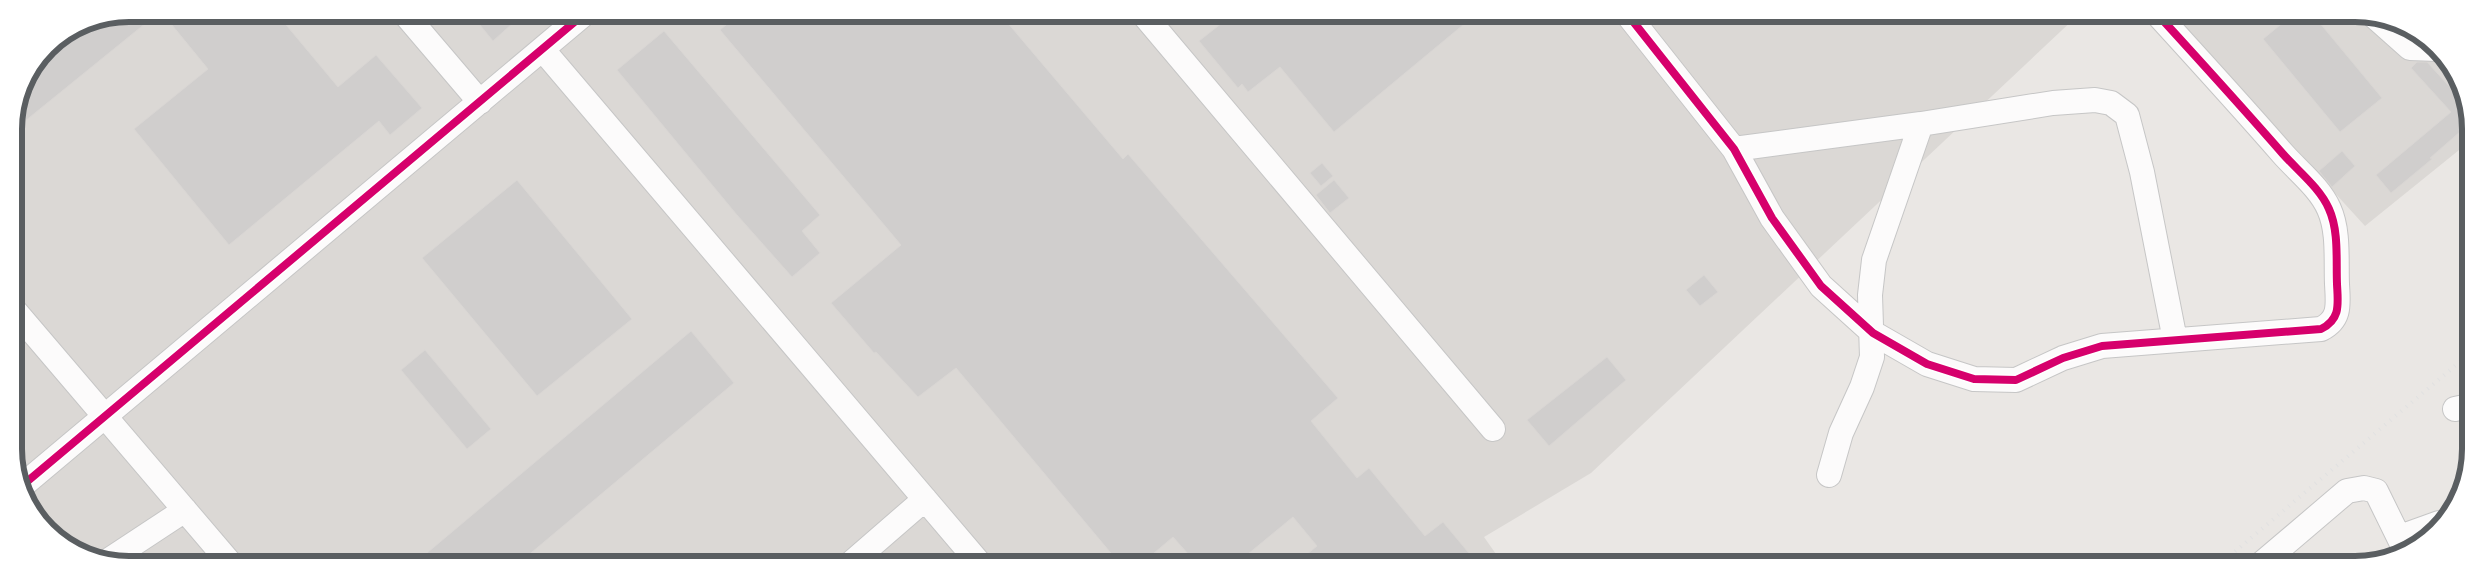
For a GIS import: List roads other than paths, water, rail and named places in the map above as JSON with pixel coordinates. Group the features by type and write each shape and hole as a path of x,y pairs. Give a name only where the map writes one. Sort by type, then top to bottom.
{"street":[{"path":"413,23 480,102"},
{"path":"27,481 574,23"},
{"path":"1151,23 1493,429"},
{"path":"1634,23 1734,149 1772,218 1821,286 1873,333 1927,364 1974,379 1998,381 2016,380 2062,358 2102,346 2321,329 2331,324 2337,316 2338,287 2334,222 2328,207 2317,190 2165,23"},
{"path":"2387,27 2410,48 2426,49"},
{"path":"543,50 973,556"},
{"path":"1734,149 1922,124 2053,104 2094,100 2110,103 2126,115 2142,172 2175,340"},
{"path":"1829,475 1841,433 1862,387 1872,357 1873,333 1870,296 1874,260 1922,124"},
{"path":"22,320 103,417 224,556"},
{"path":"2271,556 2347,491 2364,488 2376,491 2402,543 2426,530"},
{"path":"859,556 925,500"},
{"path":"115,556 185,510"}],"railway":[{"path":"2230,556 2462,360"}]}
